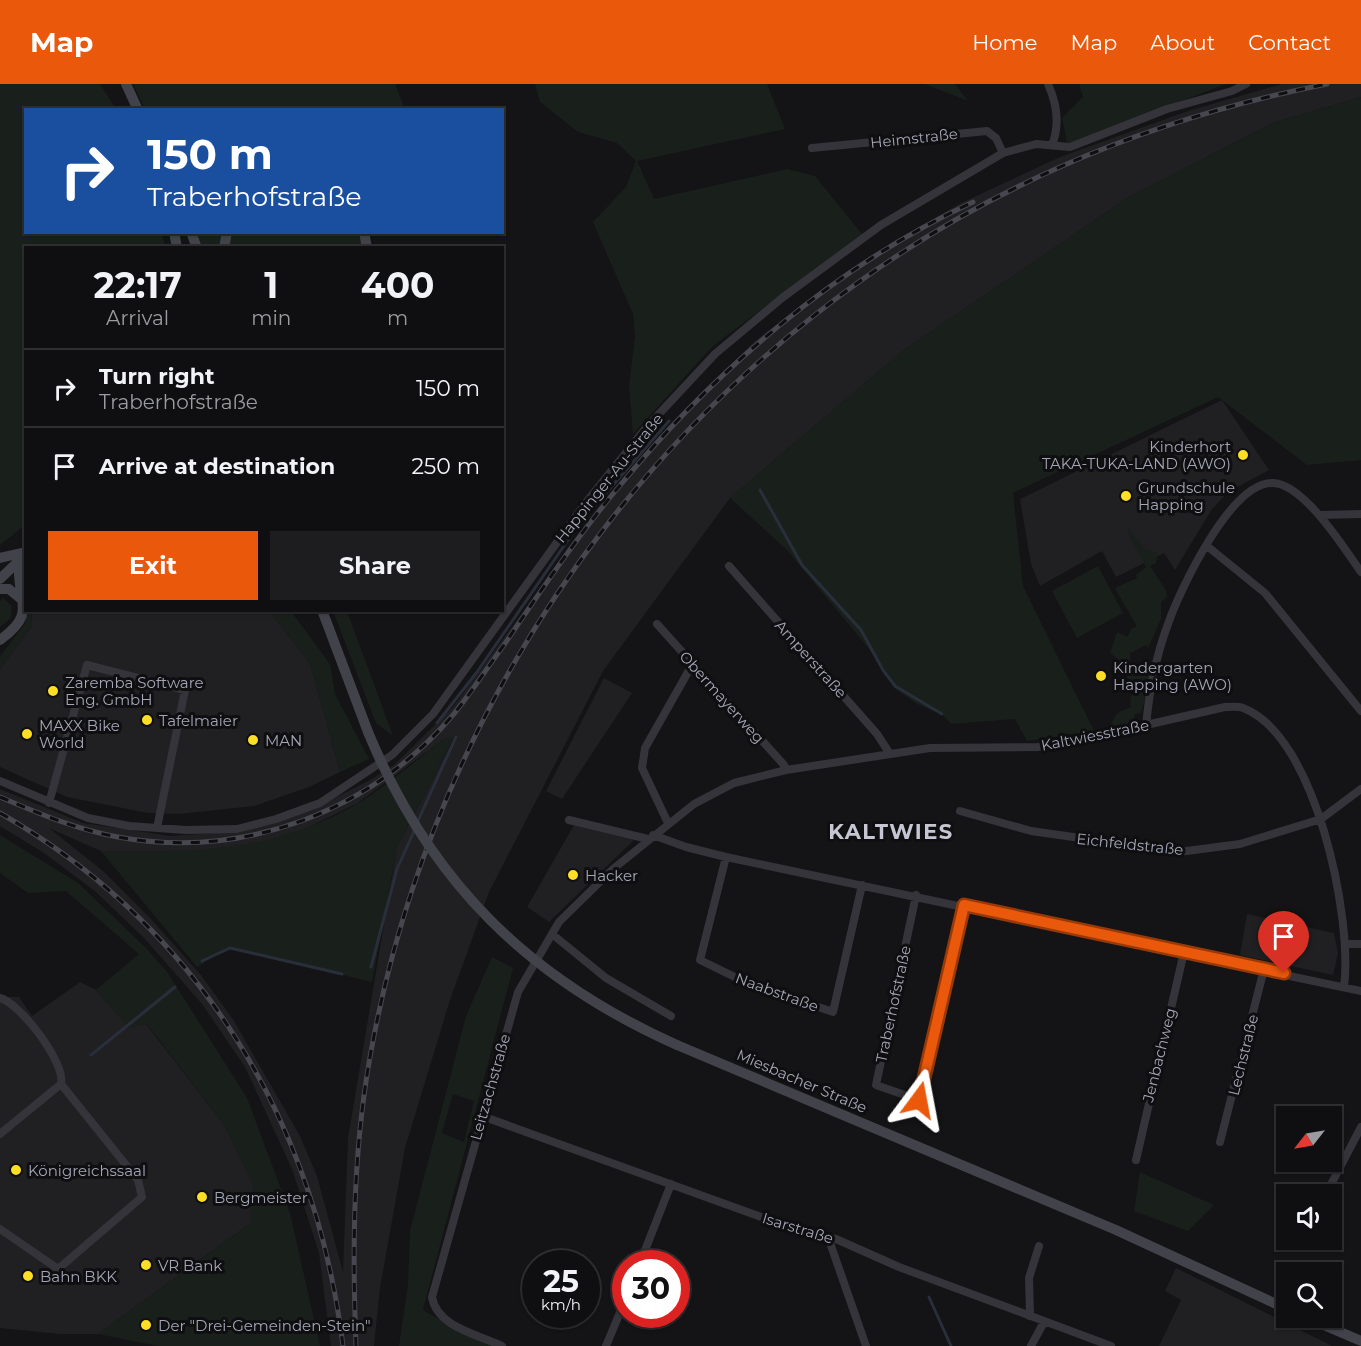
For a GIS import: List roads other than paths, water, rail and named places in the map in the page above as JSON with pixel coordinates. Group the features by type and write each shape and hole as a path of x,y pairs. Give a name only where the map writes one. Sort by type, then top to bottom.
{"main road":[{"path":"126,84 137,108"},
{"path":"0,558 23,556"},
{"path":"0,579 23,556"},
{"path":"0,640 21,622 24,611 18,581 23,556"},
{"path":"0,589 9,589 22,599"},
{"name":"Miesbacher Straße","path":"321,612 377,753 400,800 442,865 489,920 535,962 615,1016 677,1045 1116,1230 1276,1304"},
{"path":"1331,1328 1361,1341"}],"street":[{"path":"1048,84 1053,94 1059,129 1052,146"},
{"name":"Happinger-Au-Straße","path":"0,781 88,818 157,828 237,829 276,819 320,802 392,755 433,714 455,687 584,505 645,429 715,354 782,297 881,225 1003,153 1036,144 1070,147 1167,109 1232,91 1246,84"},
{"name":"Heimstraße","path":"812,148 987,131 996,138 1003,153"},
{"path":"1146,726 1155,668 1168,625 1184,585 1234,505 1259,486 1273,483 1287,487 1320,515 1361,572"},
{"path":"1320,515 1361,514"},
{"path":"1207,546 1265,593 1361,711"},
{"name":"Amperstraße","path":"729,566 877,734 890,754"},
{"name":"Obermayerweg","path":"657,624 784,765 786,770"},
{"path":"49,803 87,665 185,690 157,828"},
{"path":"668,823 642,768 645,748 692,665"},
{"name":"Kaltwiesstraße","path":"650,837 694,804 734,783 786,770 930,748 1055,745 1225,708 1241,708 1265,720 1280,738 1301,774 1321,819 1346,944 1347,971 1344,987"},
{"name":"Eichfeldstraße","path":"960,811 1031,831 1179,852 1240,844 1321,819 1361,789"},
{"path":"569,820 650,837 726,857 964,905 1361,991"},
{"name":"Leitzachstraße","path":"502,1346 444,1319 433,1305 432,1297 516,999 559,922 589,891 650,837"},
{"name":"Naabstraße","path":"726,857 700,960 742,981 833,1012 862,885"},
{"name":"Traberhofstraße","path":"916,895 876,1085 919,1100 964,905"},
{"path":"552,934 606,978 671,1016"},
{"path":"1346,944 1361,944"},
{"name":"Jenbachweg","path":"1136,1160 1184,952"},
{"name":"Lechstraße","path":"1220,1142 1264,969"},
{"path":"0,998 9,1001 20,1011 58,1063 62,1073 61,1084 138,1180 142,1197 58,1269 0,1229"},
{"path":"0,1134 61,1084"},
{"name":"Isarstraße","path":"482,1116 764,1218 828,1237 1111,1346"},
{"path":"1331,1184 1361,1127"},
{"path":"645,1250 671,1184"},
{"path":"828,1237 866,1346"},
{"path":"1030,1316 1029,1278 1039,1246"},
{"path":"1031,1346 1044,1322"},
{"path":"606,1346 614,1328"}],"waterway":[{"path":"437,723 477,672 579,524 669,421"},
{"path":"760,490 802,565 861,630 883,670 895,686 942,714"},
{"path":"417,823 456,737"},
{"path":"371,967 397,869 415,829"},
{"path":"202,961 230,948 342,974"},
{"path":"91,1055 175,987"},
{"path":"929,1297 951,1346"}],"railway":[{"path":"356,1346 354,1231 361,1117 373,1041 409,901 461,766 528,639 610,520 706,412 813,316 932,234 1060,167 1092,153 1225,108 1327,84"},
{"path":"0,797 58,820 103,834 165,842 211,841 257,834 301,821 343,802 383,778 420,749 453,715 587,527 654,445 694,404 736,363 825,290 922,228 973,202"},
{"path":"0,813 71,859 134,913 189,972 236,1038 275,1109 306,1184 328,1263 343,1346"}],"place":[{"name":"Kinderhort TAKA-TUKA-LAND (AWO)","path":"1243,455"},
{"name":"Grundschule Happing","path":"1126,496"},
{"name":"Kindergarten Happing (AWO)","path":"1101,676"},
{"name":"Zaremba Software Eng. GmbH","path":"53,691"},
{"name":"Tafelmaier","path":"147,720"},
{"name":"MAXX Bike World","path":"27,734"},
{"name":"MAN","path":"253,740"},
{"name":"Hacker","path":"573,875"},
{"name":"Königreichssaal","path":"16,1170"},
{"name":"Bergmeister","path":"202,1197"},
{"name":"VR Bank","path":"146,1265"},
{"name":"Bahn BKK","path":"28,1276"},
{"name":"Der \"Drei-Gemeinden-Stein\"","path":"146,1325"}],"district":[{"name":"KALTWIES","path":"891,831"}]}
